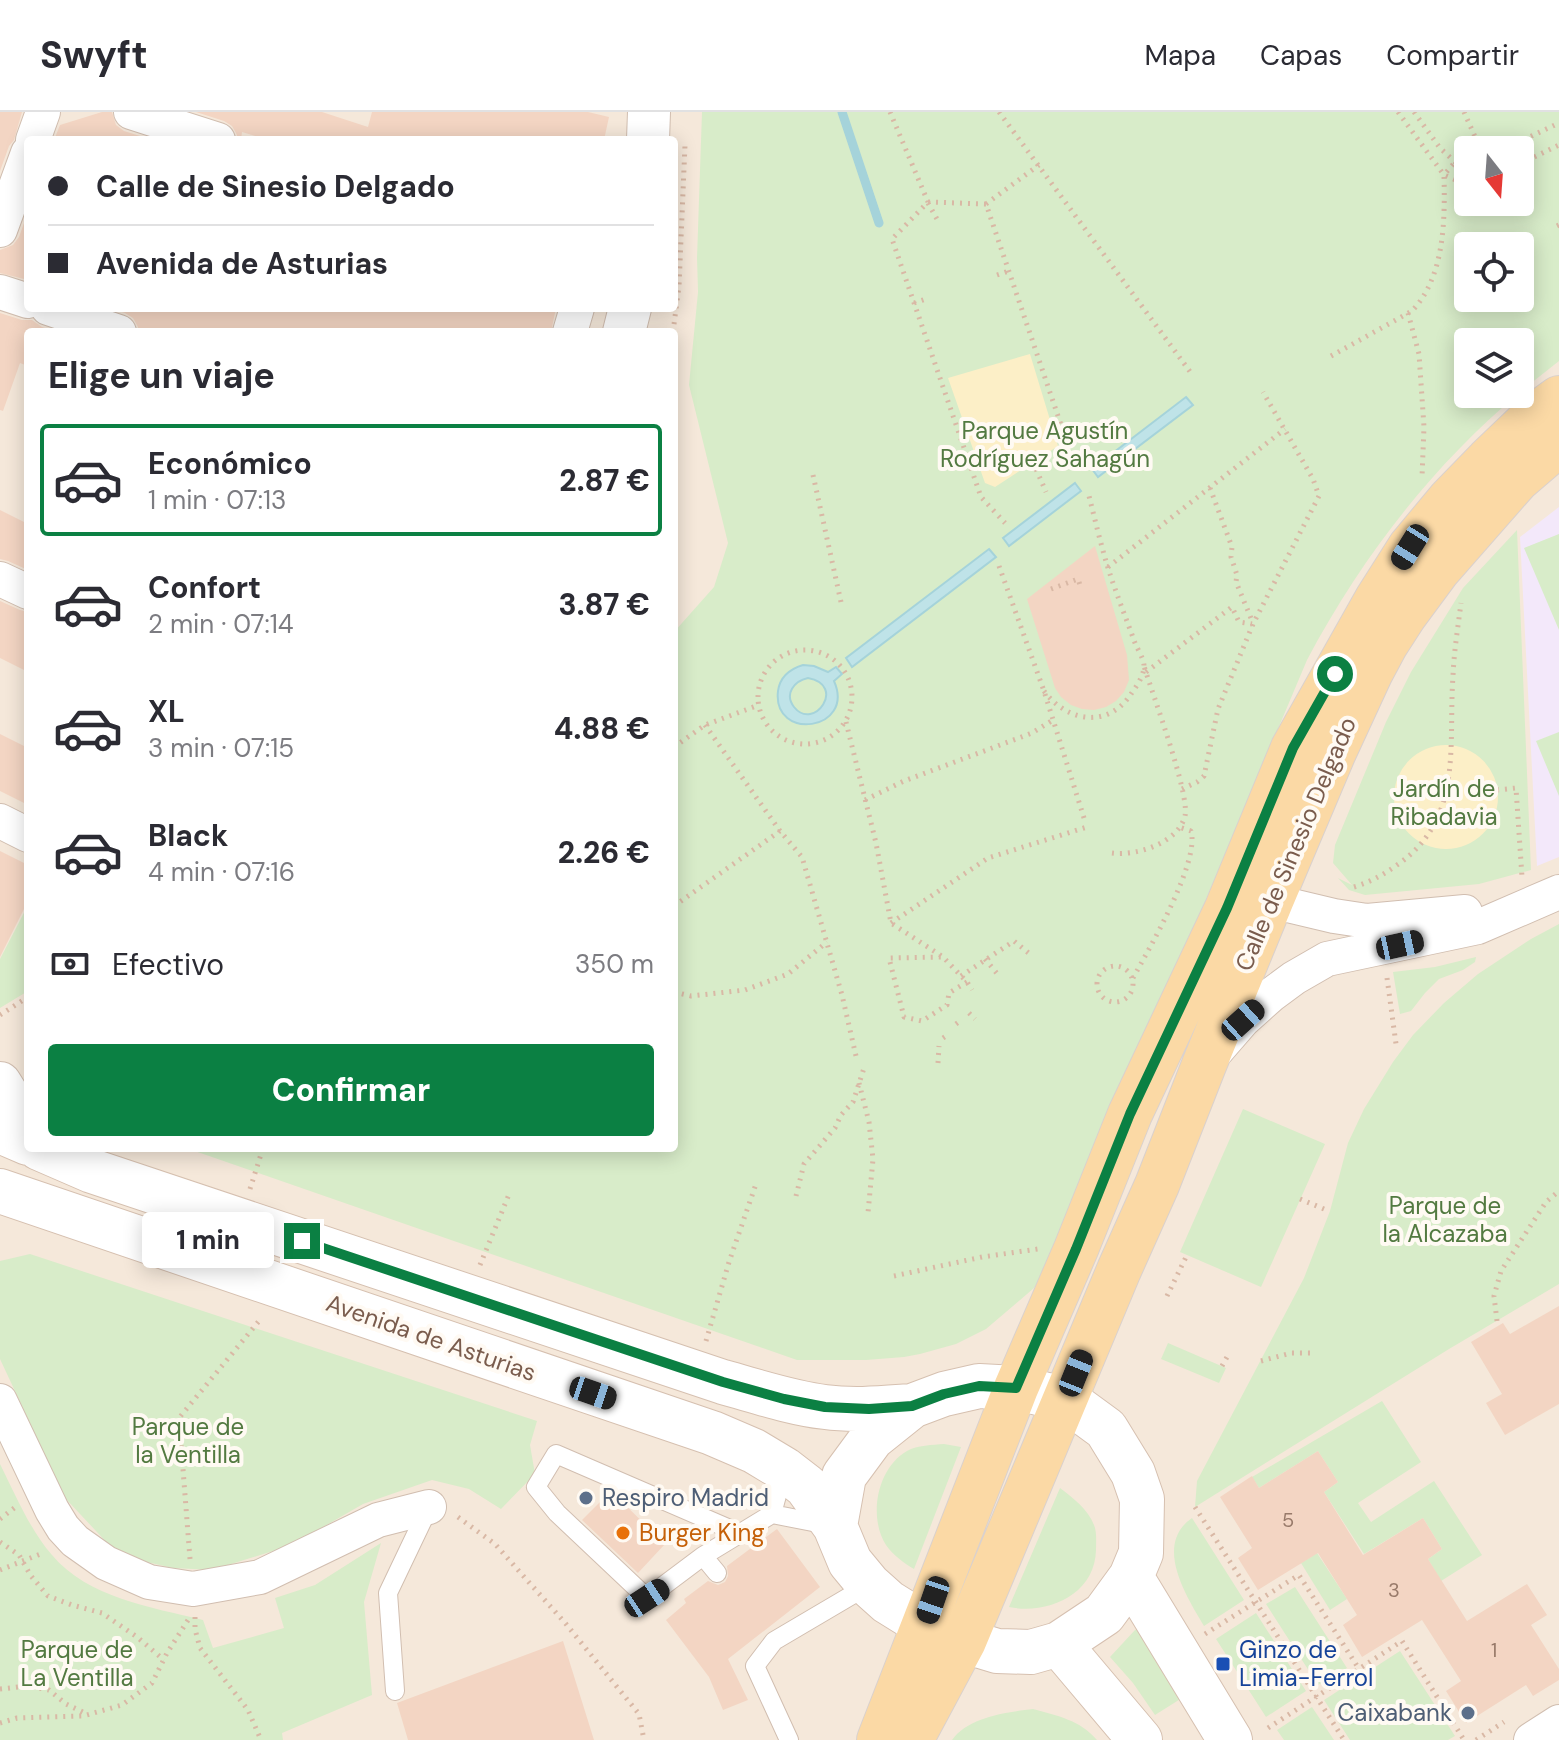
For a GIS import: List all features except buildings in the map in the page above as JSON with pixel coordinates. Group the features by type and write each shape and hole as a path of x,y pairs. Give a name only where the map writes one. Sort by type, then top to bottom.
{"main road":[{"name":"Calle de Sinesio Delgado","path":"911,1740 944,1633 948,1558 1130,1114 1227,908 1293,748 1410,547 1488,460 1533,417 1559,398"},
{"name":"Calle de Sinesio Delgado","path":"879,1740 1027,1487 1157,1185 1271,901 1370,674 1386,644 1438,570 1517,480 1552,453"},
{"path":"0,1131 24,1141"},
{"name":"Avenida de Asturias","path":"48,1152 80,1167 723,1382 825,1407 869,1409 912,1406"},
{"name":"Avenida de Asturias","path":"0,1191 712,1433 754,1451 784,1469 806,1486 835,1526"},
{"path":"979,1386 1016,1388 1065,1399 1106,1429 1133,1473 1142,1499 1141,1553 1131,1577 1104,1614 1059,1644 1031,1652 997,1651 944,1633 888,1602 869,1585 850,1562 835,1526 844,1476 872,1438 912,1406 979,1386"},
{"path":"1131,1577 1249,1734"},
{"path":"1059,1644 1140,1740"}],"street":[{"path":"34,136 43,112"},
{"path":"131,112 206,136"},
{"path":"649,112 665,136"},
{"path":"0,230 24,164"},
{"path":"0,292 24,300"},
{"path":"60,312 107,328"},
{"path":"0,579 24,590"},
{"path":"0,821 24,833"},
{"path":"1204,1065 1243,1020 1271,995 1327,959 1478,927 1559,892"},
{"path":"1227,908 1271,901 1367,921 1525,907"},
{"path":"0,1066 24,1075"},
{"path":"0,1083 15,1107 24,1132"},
{"path":"0,1175 24,1148"},
{"path":"0,1401 63,1528 75,1541 106,1563 149,1582 193,1589 260,1577 378,1520 429,1507"},
{"path":"1531,1740 1559,1722"}],"lane":[{"path":"739,1533 556,1454 536,1487 557,1513 647,1598 703,1556 772,1514 835,1526"},
{"path":"772,1514 784,1469"},
{"path":"395,1691 388,1593 429,1507"},
{"path":"703,1556 717,1573"},
{"path":"789,1740 755,1666 770,1635 869,1585"}],"path":[{"path":"890,112 937,219"},
{"path":"999,112 1191,373"},
{"path":"1398,112 1444,175 1454,179"},
{"path":"1414,112 1440,148 1454,161"},
{"path":"1464,112 1475,136"},
{"path":"1532,136 1559,123"},
{"path":"1534,157 1559,145"},
{"path":"1331,356 1418,305 1431,281 1438,255 1445,207 1444,175 1454,163"},
{"path":"1005,523 981,497 892,239 928,202 986,204 1039,165"},
{"path":"986,204 1076,469"},
{"path":"997,275 1009,271"},
{"path":"678,274 678,294"},
{"path":"914,303 929,298"},
{"path":"1408,313 1419,354 1424,491"},
{"path":"1182,789 1204,776 1215,719 1253,624 1319,496 1313,479 1263,392"},
{"path":"1108,567 1285,429"},
{"path":"1033,462 1046,492"},
{"path":"813,475 841,602"},
{"path":"1210,488 1232,547 1236,582 1253,624"},
{"path":"1089,496 1108,567 1173,757 1185,815 1169,837 1146,849 1112,853"},
{"path":"999,566 1044,691 1084,818"},
{"path":"1051,589 1078,579 1080,585"},
{"path":"1343,887 1371,882 1404,860 1430,833 1440,813 1447,789 1452,746 1453,675 1461,602"},
{"path":"1044,691 1054,703 1074,716 1101,715 1128,700 1145,669 1232,607 1239,622 1253,624"},
{"path":"817,651 832,657 851,683 853,698 846,721 831,736 817,743 801,744 787,740 764,720 759,705 758,690 763,674 786,653 817,651"},
{"path":"678,744 705,725 759,705"},
{"path":"865,800 904,781 1032,733 1053,720"},
{"path":"846,721 891,923 943,957 972,990"},
{"path":"705,725 802,857 856,1056"},
{"path":"1497,790 1516,788 1522,873"},
{"path":"891,923 988,858 1087,827"},
{"path":"1133,978 1128,971 1112,966 1099,977 1097,984 1103,997 1109,1001 1123,1001 1130,995 1133,978 1160,931 1185,874 1193,838 1191,831 1179,827"},
{"path":"678,903 780,831"},
{"path":"961,976 1014,941 1031,955"},
{"path":"678,993 691,996 745,990 788,974 827,942"},
{"path":"943,957 889,958 904,1017 922,1021 947,1005 949,993 967,982"},
{"path":"985,959 1000,977"},
{"path":"1386,975 1396,1044"},
{"path":"0,1015 24,1000"},
{"path":"969,1013 975,1019"},
{"path":"943,1038 949,1034"},
{"path":"938,1063 939,1046"},
{"path":"796,1196 804,1164 853,1102 865,1065"},
{"path":"859,1083 869,1122 873,1159 868,1213"},
{"path":"250,1189 262,1152"},
{"path":"705,1342 756,1184"},
{"path":"1497,1321 1494,1296 1501,1271 1546,1202 1559,1191"},
{"path":"480,1265 510,1192"},
{"path":"1300,1199 1324,1209"},
{"path":"894,1276 1046,1247"},
{"path":"1167,1296 1187,1255"},
{"path":"193,1589 179,1418 259,1321"},
{"path":"1261,1361 1291,1353 1312,1353"},
{"path":"1222,1366 1227,1357"},
{"path":"429,1507 459,1517 495,1544 566,1624 639,1714 644,1740"},
{"path":"1195,1507 1344,1740"},
{"path":"0,1542 19,1555 48,1596 102,1613 164,1660"},
{"path":"0,1570 48,1550"},
{"path":"1201,1637 1299,1575 1359,1669"},
{"path":"0,1723 17,1718 83,1716 122,1705 152,1683 195,1610 195,1629 200,1648 248,1710 261,1740"},
{"path":"1249,1734 1316,1698 1402,1641 1464,1740"},
{"path":"0,1689 28,1686 49,1690 66,1704 88,1714"}],"shaded area":[{"path":"0,112 1559,112 1559,1740 0,1740"},
{"path":"1559,507 1559,857 1537,866 1520,537"}],"green space":[{"name":"Parque Agustín Rodríguez Sahagún","path":"702,112 1559,112 1559,361 1534,381 1534,328 1454,328 1454,408 1502,408 1456,452 1400,517 1350,587 1307,660 1060,1245 1034,1288 986,1329 956,1344 920,1354 866,1360 797,1360 198,1152 678,1152 678,628 714,587 728,543 689,385 698,292"},
{"name":"Jardín de Ribadavia","path":"1517,530 1531,870 1479,884 1365,895 1349,890 1338,878 1352,885 1333,863 1335,845 1386,722 1411,672 1463,588"},
{"path":"1559,534 1559,630 1524,548"},
{"path":"1559,732 1559,796 1536,741"},
{"path":"24,913 24,993 0,1008 0,959"},
{"name":"Parque de la Alcazaba","path":"1559,924 1559,1284 1195,1507 1197,1481 1304,1278 1330,1211 1348,1143 1364,1109 1393,1062 1413,1035 1478,974"},
{"path":"1476,957 1475,962 1463,970 1439,979 1411,1011 1400,1014 1393,972 1435,967"},
{"path":"1243,1109 1325,1144 1261,1287 1180,1252"},
{"name":"Parque de la Ventilla","path":"30,1254 537,1421 530,1445 535,1474 501,1509 469,1489 432,1480 363,1504 292,1545 212,1570 173,1568 129,1558 111,1547 65,1498 0,1359 0,1261"},
{"path":"1168,1343 1226,1368 1219,1383 1161,1359"},
{"path":"1382,1401 1421,1462 1358,1503 1371,1522 1434,1481 1482,1555 1441,1581 1428,1559 1442,1549 1423,1518 1364,1554 1324,1492 1338,1482 1318,1451 1259,1488 1252,1477"},
{"path":"944,1444 961,1447 914,1569 886,1545 877,1521 878,1494 889,1469 907,1451"},
{"name":"Parque de La Ventilla","path":"0,1464 37,1534 67,1570 122,1599 203,1620 213,1648 284,1628 275,1598 315,1585 381,1543 364,1602 372,1695 282,1733 283,1740 0,1740"},
{"path":"1060,1488 1084,1509 1094,1525 1094,1566 1078,1590 1066,1598 1038,1608 1009,1607"},
{"path":"1192,1518 1244,1600 1204,1626 1182,1586 1174,1556 1175,1542 1181,1529"},
{"path":"1317,1553 1347,1599 1330,1610 1301,1563"},
{"path":"1295,1587 1347,1668 1318,1685 1266,1604"},
{"path":"1256,1613 1306,1691 1266,1717 1216,1639"},
{"path":"1138,1629 1182,1698 1155,1715 1110,1657"},
{"path":"1400,1651 1455,1736 1448,1740 1350,1740 1324,1700"},
{"path":"1312,1707 1334,1740 1284,1740 1277,1730"},
{"path":"1033,1709 1076,1723 1097,1740 952,1740 978,1721"}],"sand":[{"path":"1030,354 1058,446 995,487 985,483 948,378"},
{"path":"1446,745 1466,749 1489,768 1498,797 1494,817 1475,840 1446,849 1426,845 1403,826 1394,797 1398,777 1417,754"}],"water":[{"path":"1186,397 1193,405 1098,477 1092,469"},
{"path":"1075,483 1081,491 1009,546 1003,538"},
{"path":"989,549 996,557 852,667 846,658"},
{"path":"803,665 828,672 836,667 842,674 834,681 838,698 834,711 824,720 812,724 787,718 780,707 778,691 781,681 790,671","holes":["808,678 819,682 825,689 823,704 818,711 802,713 791,702 792,689"]}],"waterway":[{"path":"842,112 879,223"}],"place":[{"name":"Respiro Madrid","path":"586,1498"},
{"name":"Burger King","path":"623,1533"},
{"name":"Ginzo de Limia-Ferrol","path":"1223,1664"},
{"name":"Caixabank","path":"1468,1713"}],"route":[{"path":"302,1241 723,1382 784,1399 825,1407 869,1409 912,1406 979,1386 1016,1388 1130,1114 1227,908 1293,748 1335,674"}]}
